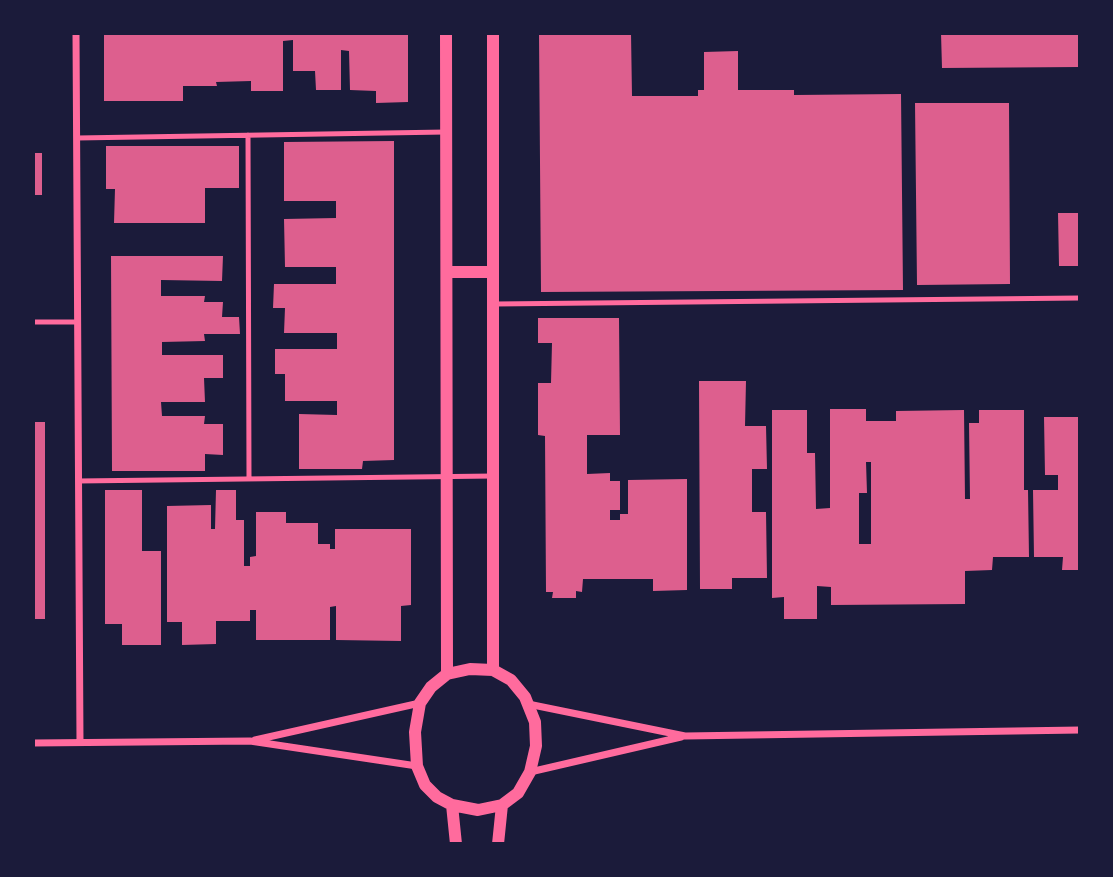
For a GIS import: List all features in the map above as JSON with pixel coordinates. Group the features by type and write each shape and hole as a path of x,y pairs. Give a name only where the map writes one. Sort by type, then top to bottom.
{"street":[{"path":"76,33 80,742"},
{"path":"446,33 447,674"},
{"path":"492,33 493,670"},
{"path":"447,272 492,272"},
{"path":"493,670 510,680 526,697 535,722 536,746 530,772 518,793 502,805 478,810 452,805 437,797 425,785 417,766 415,732 420,703 431,687 447,674 493,670"},
{"path":"250,741 420,703"},
{"path":"528,704 685,736"},
{"path":"530,772 685,736 1080,730"},
{"path":"33,743 250,741 417,766"},
{"path":"452,805 456,844"},
{"path":"498,844 502,805"}],"lane":[{"path":"77,138 446,132"},
{"path":"248,135 249,478"},
{"path":"492,304 1080,298"},
{"path":"33,323 77,322"},
{"path":"78,481 494,476"}],"building":[{"path":"104,33 408,33 408,102 376,103 376,91 350,90 349,51 341,50 341,90 316,90 315,71 293,71 293,40 283,41 283,91 251,91 251,81 216,82 217,86 183,86 183,101 104,101"},
{"path":"539,33 631,33 632,96 698,96 698,90 704,90 704,52 738,51 738,90 794,90 794,95 901,94 903,290 541,292"},
{"path":"941,33 1080,33 1080,67 942,68"},
{"path":"915,103 1009,103 1010,284 917,285"},
{"path":"394,141 394,460 363,461 362,469 299,469 299,414 337,415 337,401 285,401 285,374 275,374 275,349 337,349 337,333 284,333 285,308 273,308 274,284 336,284 336,267 285,267 284,219 336,218 336,201 284,201 284,142"},
{"path":"106,146 239,146 239,188 205,188 205,223 114,223 115,189 106,189"},
{"path":"33,153 42,153 42,195 33,195"},
{"path":"1058,213 1080,213 1080,266 1059,266"},
{"path":"111,256 223,256 222,281 161,280 161,296 205,296 204,302 223,302 222,317 239,317 240,334 204,334 205,341 162,342 162,355 223,355 223,378 204,378 205,402 161,402 162,416 205,416 204,424 223,424 223,455 205,454 205,471 112,471"},
{"path":"538,318 619,318 620,435 587,435 587,474 610,473 610,481 620,481 620,510 610,510 610,520 620,520 620,514 628,514 628,480 687,479 687,590 653,591 653,579 583,579 582,592 576,591 576,598 552,598 553,592 546,592 545,436 538,435 538,383 551,383 552,343 538,343"},
{"path":"699,381 746,381 745,426 766,426 767,469 752,469 752,512 766,512 767,578 732,578 732,589 700,589"},
{"path":"830,409 866,409 866,421 896,421 896,411 964,410 965,499 970,499 969,423 979,423 979,410 1024,410 1024,490 1028,490 1029,557 993,557 992,570 965,571 965,604 831,605 831,587 817,586 817,619 784,619 784,597 772,598 772,410 807,410 807,453 815,453 816,509 830,508","holes":["866,462 871,462 871,544 859,544 859,493 867,493"]},
{"path":"1044,417 1080,417 1080,570 1062,570 1063,557 1034,557 1033,490 1058,490 1058,475 1045,475"},
{"path":"33,422 45,422 45,619 33,619"},
{"path":"105,490 142,490 142,551 161,551 161,645 122,645 122,624 105,624"},
{"path":"216,490 236,490 236,520 244,520 244,566 250,566 250,557 256,556 256,512 286,512 286,523 318,523 318,544 330,544 330,549 335,549 335,529 411,529 411,605 401,606 401,641 336,640 336,606 330,607 330,640 256,640 256,610 250,610 250,621 216,621 216,644 182,645 182,622 167,622 167,506 211,505 211,529 215,529"}]}
